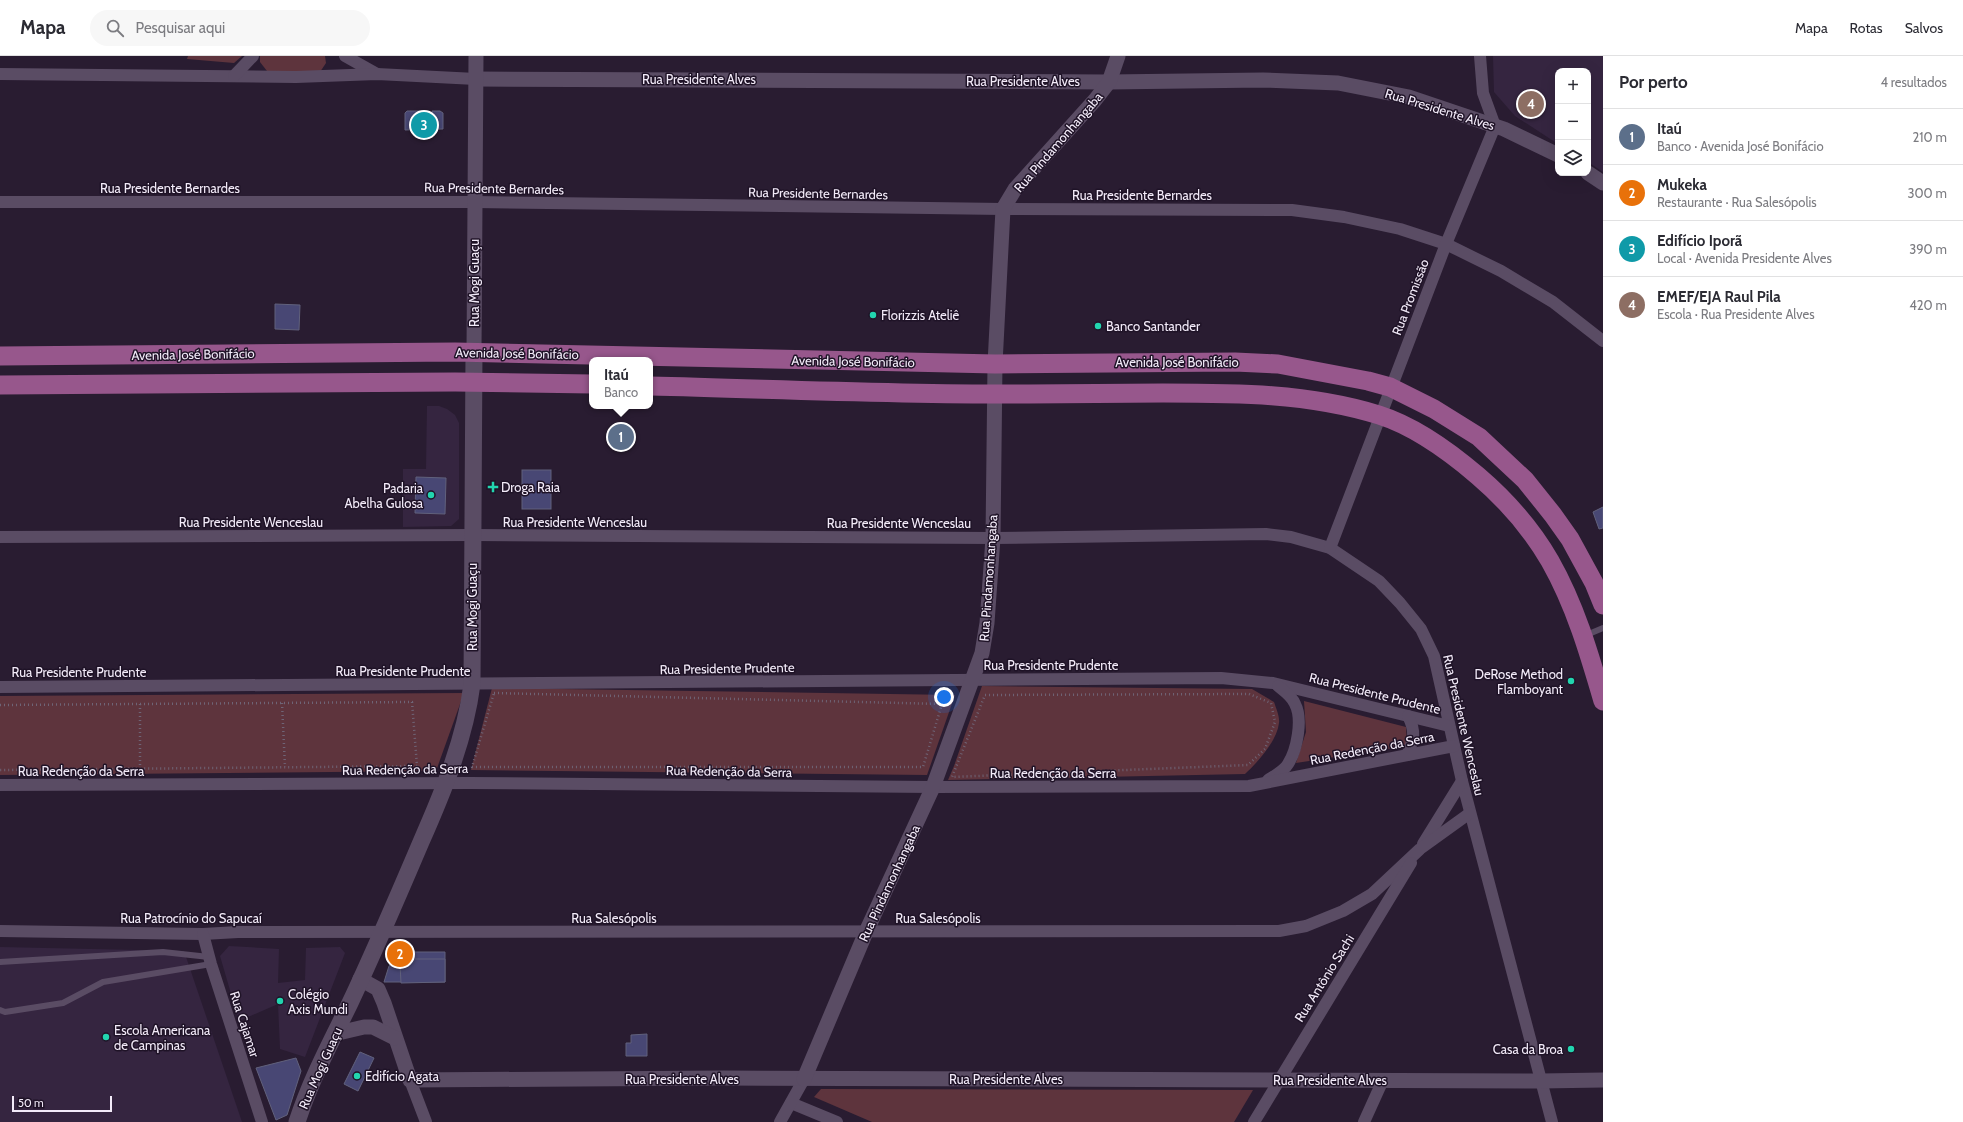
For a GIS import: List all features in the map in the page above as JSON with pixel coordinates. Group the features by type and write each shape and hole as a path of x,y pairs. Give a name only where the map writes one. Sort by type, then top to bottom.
{"main road":[{"name":"Avenida José Bonifácio","path":"0,356 474,352 995,364 1278,364 1390,387 1434,409 1479,437 1525,480 1570,539 1594,582 1603,605"},
{"name":"Rua Mogi Guaçu","path":"297,1122 318,1066 382,932 446,784 468,712 472,684 474,352"},
{"path":"0,385 474,382 589,384"},
{"path":"653,386 995,394 1237,393 1280,396 1330,403 1381,416 1426,438 1464,463 1501,496 1518,515 1549,559 1584,636 1603,701"}],"street":[{"path":"234,76 253,56"},
{"path":"346,56 377,74"},
{"name":"Rua Mogi Guaçu","path":"474,352 476,56"},
{"path":"0,74 296,77 377,74 476,78 482,56"},
{"name":"Rua Pindamonhangaba","path":"780,1122 804,1079 866,932 933,787 974,679 982,653 988,623 993,538 995,364 1003,209 1016,189 1095,100 1109,82 1118,56"},
{"path":"1480,56 1482,93 1495,126"},
{"name":"Rua Presidente Alves","path":"476,78 1109,82 1263,80 1338,83 1409,97 1520,135 1555,153"},
{"name":"Rua Promissão","path":"1330,548 1381,416 1390,387 1446,244 1495,126"},
{"path":"1591,175 1603,183"},
{"name":"Rua Presidente Bernardes","path":"0,202 475,202 1003,209 1292,210 1344,217 1400,229 1446,244 1501,271 1553,302 1603,341"},
{"name":"Rua Presidente Wenceslau","path":"0,537 472,535 993,538 1266,534 1291,536 1330,548 1379,581 1400,603 1421,629 1434,656 1470,813 1552,1122"},
{"name":"Rua Presidente Prudente","path":"0,687 1221,678 1273,683 1449,726"},
{"path":"1265,782 1287,766 1296,747 1299,725 1296,704 1287,693 1273,683"},
{"path":"1407,755 1414,741 1415,732 1408,716"},
{"name":"Rua Redenção da Serra","path":"0,785 469,783 933,787 1249,786 1454,746"},
{"name":"Rua Antônio Sachi","path":"1254,1122 1278,1080 1462,781"},
{"name":"Rua Antônio Sachi","path":"1420,849 1470,813"},
{"name":"Rua Salesópolis","path":"382,932 1279,931 1306,926 1343,911 1372,894 1420,849"},
{"name":"Rua Patrocínio do Sapucaí","path":"0,931 203,934 238,932 382,932"},
{"name":"Rua Cajamar","path":"203,934 262,1122"},
{"path":"360,979 378,989 426,1122"},
{"path":"334,1034 364,1027 373,1027 395,1038"},
{"name":"Rua Presidente Alves","path":"410,1080 1603,1080"},
{"path":"1364,1122 1383,1080"},
{"path":"791,1103 837,1122"}],"lane":[{"path":"1584,636 1603,628"},
{"path":"0,962 163,952 210,960"},
{"path":"0,1010 5,1012 63,1003 103,982 210,960"}],"path":[{"path":"494,693 942,704 923,767 472,767 494,693"},
{"path":"1250,694 1271,703 1275,722 1264,749 1248,765 952,777 984,695 1250,694"},
{"path":"0,705 412,702 417,766 0,770"},
{"path":"282,703 285,767"},
{"path":"140,704 140,769"}],"shaded area":[{"path":"188,56 242,56 234,63 187,59"},
{"path":"260,56 325,56 326,63 320,72 267,71 260,62"},
{"path":"1493,56 1603,56 1603,172 1591,164 1591,68 1555,68 1555,142 1515,116 1494,92"},
{"path":"427,406 439,406 447,409 455,415 459,423 459,519 451,526 403,527 403,469 426,469"},
{"path":"982,686 1252,689 1274,702 1279,723 1275,737 1271,744 1256,764 1245,774 948,780"},
{"path":"492,688 955,695 927,775 471,770"},
{"path":"464,693 436,771 0,775 0,696"},
{"path":"1304,701 1406,727 1407,746 1296,763 1306,732"},
{"name":"Colégio Axis Mundi","path":"229,946 279,949 278,983 305,980 306,948 340,947 345,953 305,1057 280,1049 278,1004 239,1021 220,956"},
{"name":"Escola Americana de Campinas","path":"0,947 184,951 242,1122 0,1122"},
{"path":"821,1089 1253,1090 1234,1122 872,1122 814,1097"}],"building":[{"path":"407,111 420,111 420,115 432,115 432,111 440,111 443,113 443,129 405,130 405,113"},
{"path":"275,304 300,305 299,330 275,329"},
{"path":"522,470 551,470 551,509 522,509"},
{"name":"Padaria Abelha Gulosa","path":"416,477 446,478 445,514 415,513"},
{"path":"1603,507 1603,528 1599,529 1593,512"},
{"path":"402,952 445,952 445,982 384,982 389,966"},
{"path":"409,959 445,959 445,982 401,983 400,964"},
{"path":"647,1034 647,1056 626,1056 626,1043 631,1043 631,1035"},
{"name":"Edifício Agata","path":"360,1052 374,1058 358,1091 344,1084"},
{"path":"296,1058 301,1071 287,1115 276,1120 256,1068"}],"place":[{"name":"EMEF/EJA Raul Pila","path":"1531,104"},
{"name":"Edifício Iporã","path":"424,125"},
{"name":"Florizzis Ateliê","path":"873,315"},
{"name":"Banco Santander","path":"1098,326"},
{"name":"Itaú","path":"621,437"},
{"name":"Droga Raia","path":"493,487"},
{"name":"Padaria Abelha Gulosa","path":"431,495"},
{"name":"DeRose Method Flamboyant","path":"1571,681"},
{"name":"Mukeka","path":"400,954"},
{"name":"Colégio Axis Mundi","path":"280,1001"},
{"name":"Escola Americana de Campinas","path":"106,1037"},
{"name":"Casa da Broa","path":"1571,1049"},
{"name":"Edifício Agata","path":"357,1076"}]}
